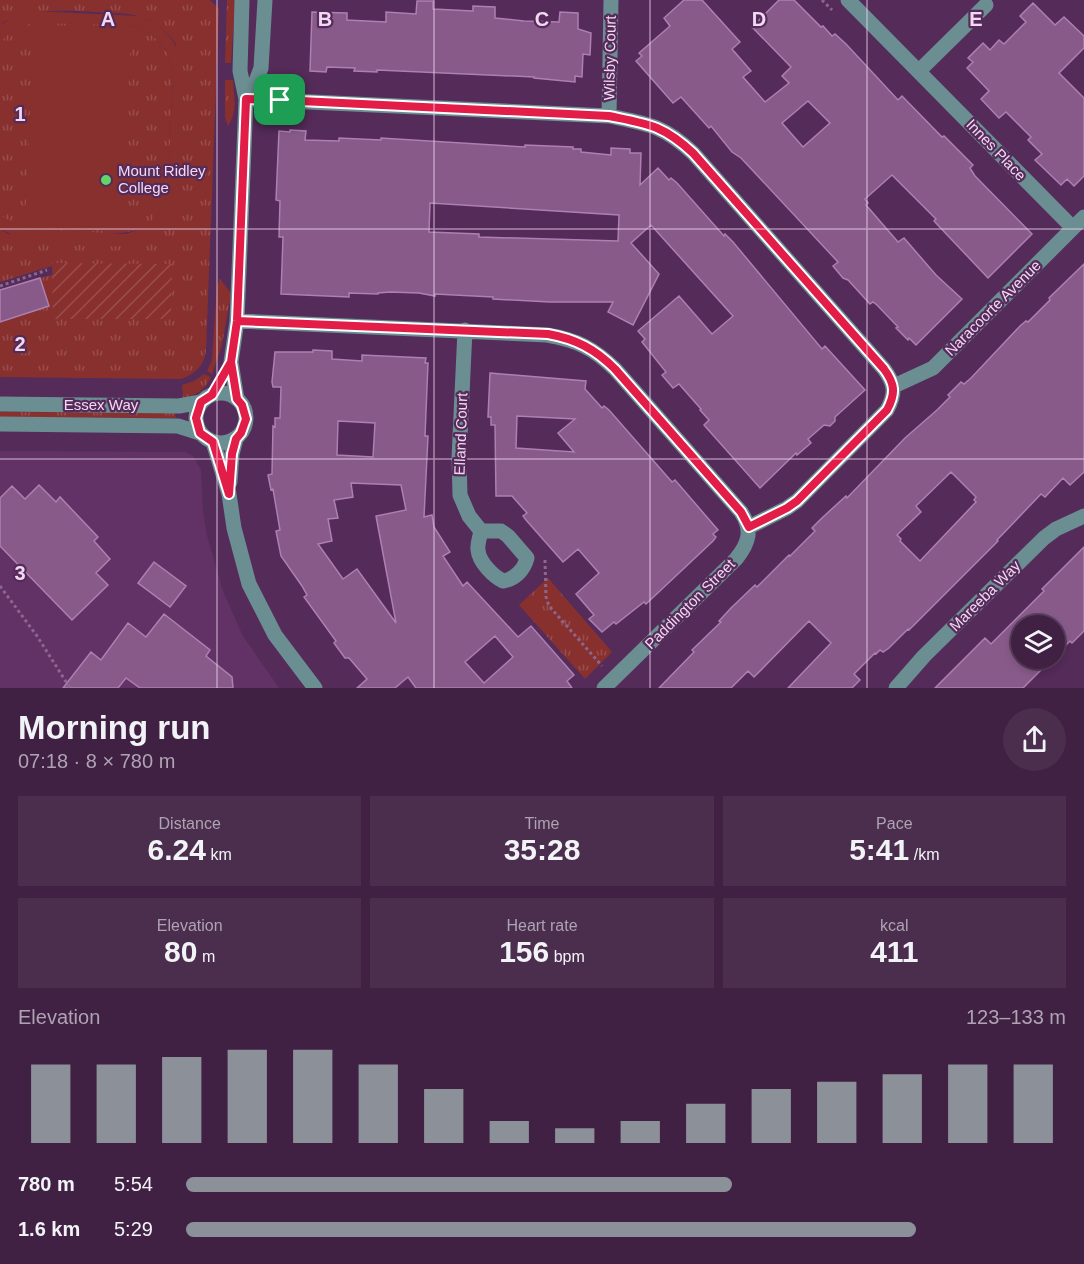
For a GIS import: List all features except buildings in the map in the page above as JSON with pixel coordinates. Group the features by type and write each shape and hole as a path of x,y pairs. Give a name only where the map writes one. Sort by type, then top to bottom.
{"street":[{"path":"237,399 231,362 237,321 246,99 240,70 242,0"},
{"path":"246,99 261,68 265,0"},
{"name":"Wilsby Court","path":"609,116 611,0"},
{"name":"Innes Place","path":"848,0 1078,223"},
{"path":"919,71 986,5"},
{"path":"237,321 548,334 582,343 594,350 630,385 741,512 749,527 797,501 887,410 894,394 894,386 884,369 687,148 675,136 651,124 609,116 246,99"},
{"name":"Naracoorte Avenue","path":"894,386 933,368 1078,223"},
{"name":"Elland Court","path":"465,330 459,458 460,495 469,516 482,531"},
{"path":"231,362 196,418 229,494 240,555 260,607 280,643 315,688"},
{"path":"207,398 225,394 237,399 242,405 246,419 236,439 232,454 229,494"},
{"name":"Essex Way","path":"0,405 179,406 207,398"},
{"name":"Essex Way","path":"0,424 178,426 206,438"},
{"path":"206,438 229,442 236,439"},
{"name":"Mareeba Way","path":"896,688 924,656 1044,538 1056,529 1084,516"},
{"name":"Paddington Street","path":"604,688 736,559 747,544 749,527"}],"path":[{"path":"822,0 832,10"},
{"path":"0,286 47,270"},
{"path":"545,558 546,597 549,606 578,636 601,667 608,660"},
{"path":"0,586 38,636 70,688"}],"shaded area":[{"path":"0,451 185,452 193,456 201,470 203,512 207,536 223,591 243,636 279,688 0,688"}],"green space":[{"path":"0,0 210,0 219,9 206,351 201,365 186,377 181,379 0,377 0,320 1,322 49,306 40,278 52,275 171,319 52,264 52,266 0,282 0,229 8,234 113,246 135,243 152,235 166,222 176,44 156,24 129,14 80,11 44,12 12,18 0,25"},
{"path":"227,0 235,0 231,63 225,63"},
{"path":"36,11 139,16 164,31 180,54 184,74 178,192 168,220 145,240 127,245 92,246 19,238 0,229 0,215 18,226 30,229 125,234 141,228 154,218 163,205 168,189 173,73 168,55 159,41 145,31 127,25 32,23 13,30 0,42 0,25 15,16"},
{"path":"42,22 127,25 145,31 159,41 168,55 173,73 168,189 156,216 148,224 138,229 100,234 30,229 18,227 0,215 0,42 19,27"},
{"path":"34,28 131,33 121,228 25,223"},
{"path":"225,80 233,80 234,110 228,126 225,117"},
{"path":"52,263 172,264 171,319 53,319"},
{"path":"220,279 231,293 222,345 212,374 207,371 212,360 217,286"},
{"path":"204,374 211,377 203,389 183,398 182,385"},
{"path":"0,412 175,413 176,418 0,417"},
{"path":"548,578 612,652 585,679 519,605"}],"place":[{"name":"Mount Ridley College","path":"106,180"}],"route":[{"path":"280,100 246,99 237,321 231,362 237,399 242,405 246,419 245,427 236,439 232,454 229,494 213,442 200,433 196,426 196,418 201,402 212,395 231,362 237,321 548,334 582,343 594,350 615,369 741,512 749,527 797,501 887,410 894,394 894,386 884,369 693,153 675,136 651,124 609,116 280,100"}]}
